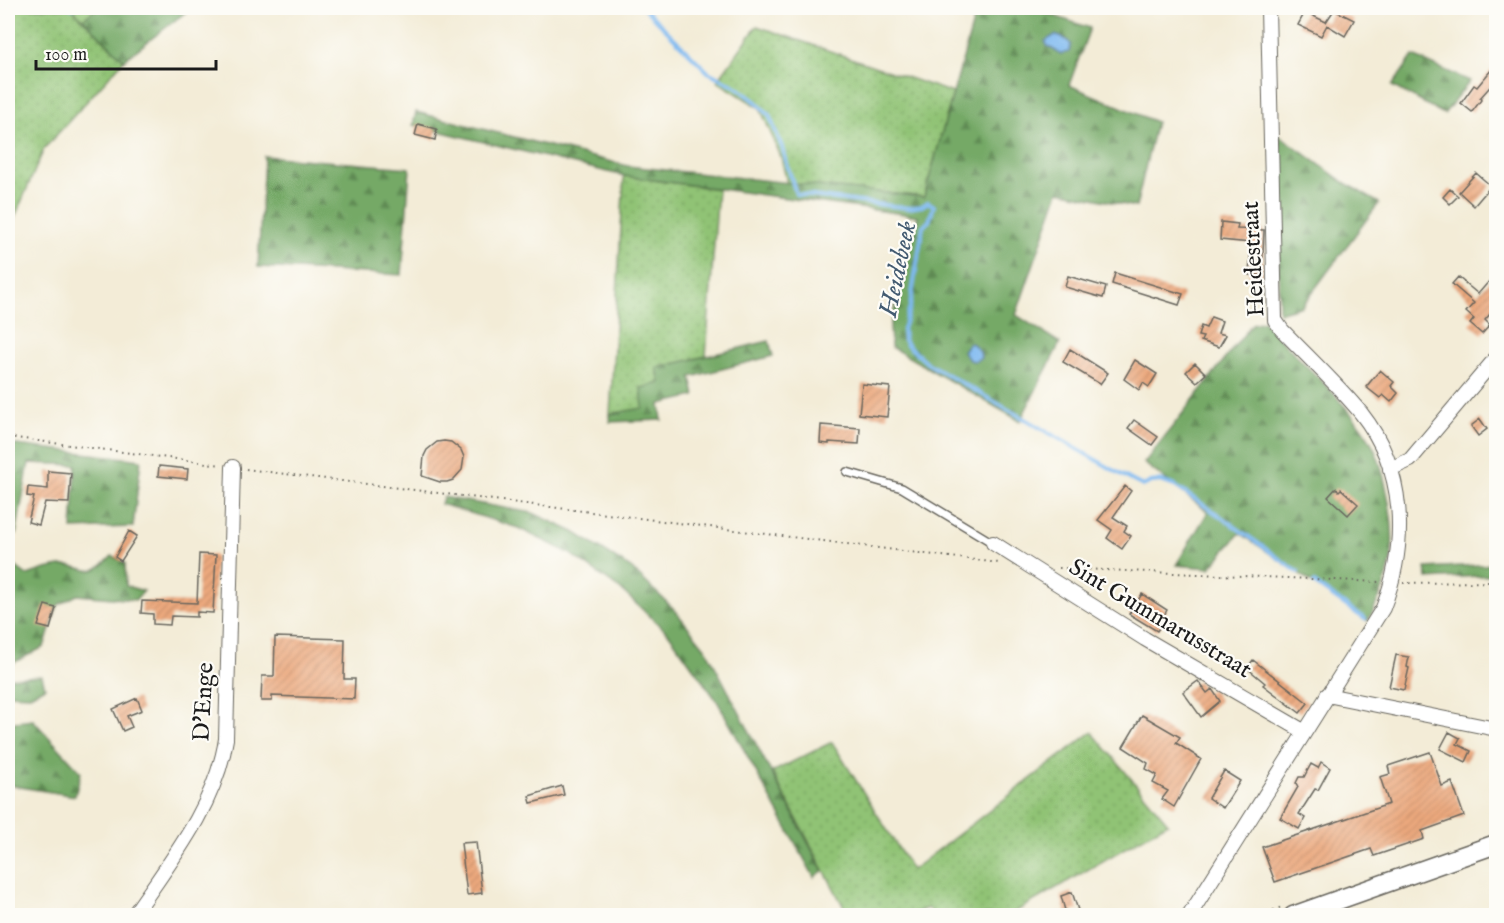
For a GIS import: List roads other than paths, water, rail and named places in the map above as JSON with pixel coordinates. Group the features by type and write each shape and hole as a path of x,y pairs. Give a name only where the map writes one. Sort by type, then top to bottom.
{"street":[{"name":"Heidestraat","path":"1268,8 1275,320 1361,414 1384,453 1390,469"},
{"path":"1189,915 1383,608 1393,582 1399,548 1400,525 1397,493 1390,469 1410,460 1497,358"},
{"name":"D'Enge","path":"134,915 186,839 224,755 233,467"},
{"name":"Sint Gummarusstraat","path":"993,543 1145,639 1305,732"},
{"path":"1327,695 1497,729"},
{"path":"1293,915 1497,844"}],"lane":[{"path":"847,472 902,488 993,543"}],"water":[{"path":"1055,35 1071,44 1069,52 1061,54 1047,46 1045,41"},
{"path":"972,343 980,352 981,358 975,361 969,360 963,351 968,344"}],"waterway":[{"name":"Heidebeek","path":"644,8 708,72 737,87 769,115 782,147 796,194 909,208 922,206 928,202 934,206 929,221 923,226 910,307 903,329 907,345 927,363 1143,486 1161,481 1175,486 1298,572"},
{"name":"Heidebeek","path":"1314,583 1365,619"}]}
